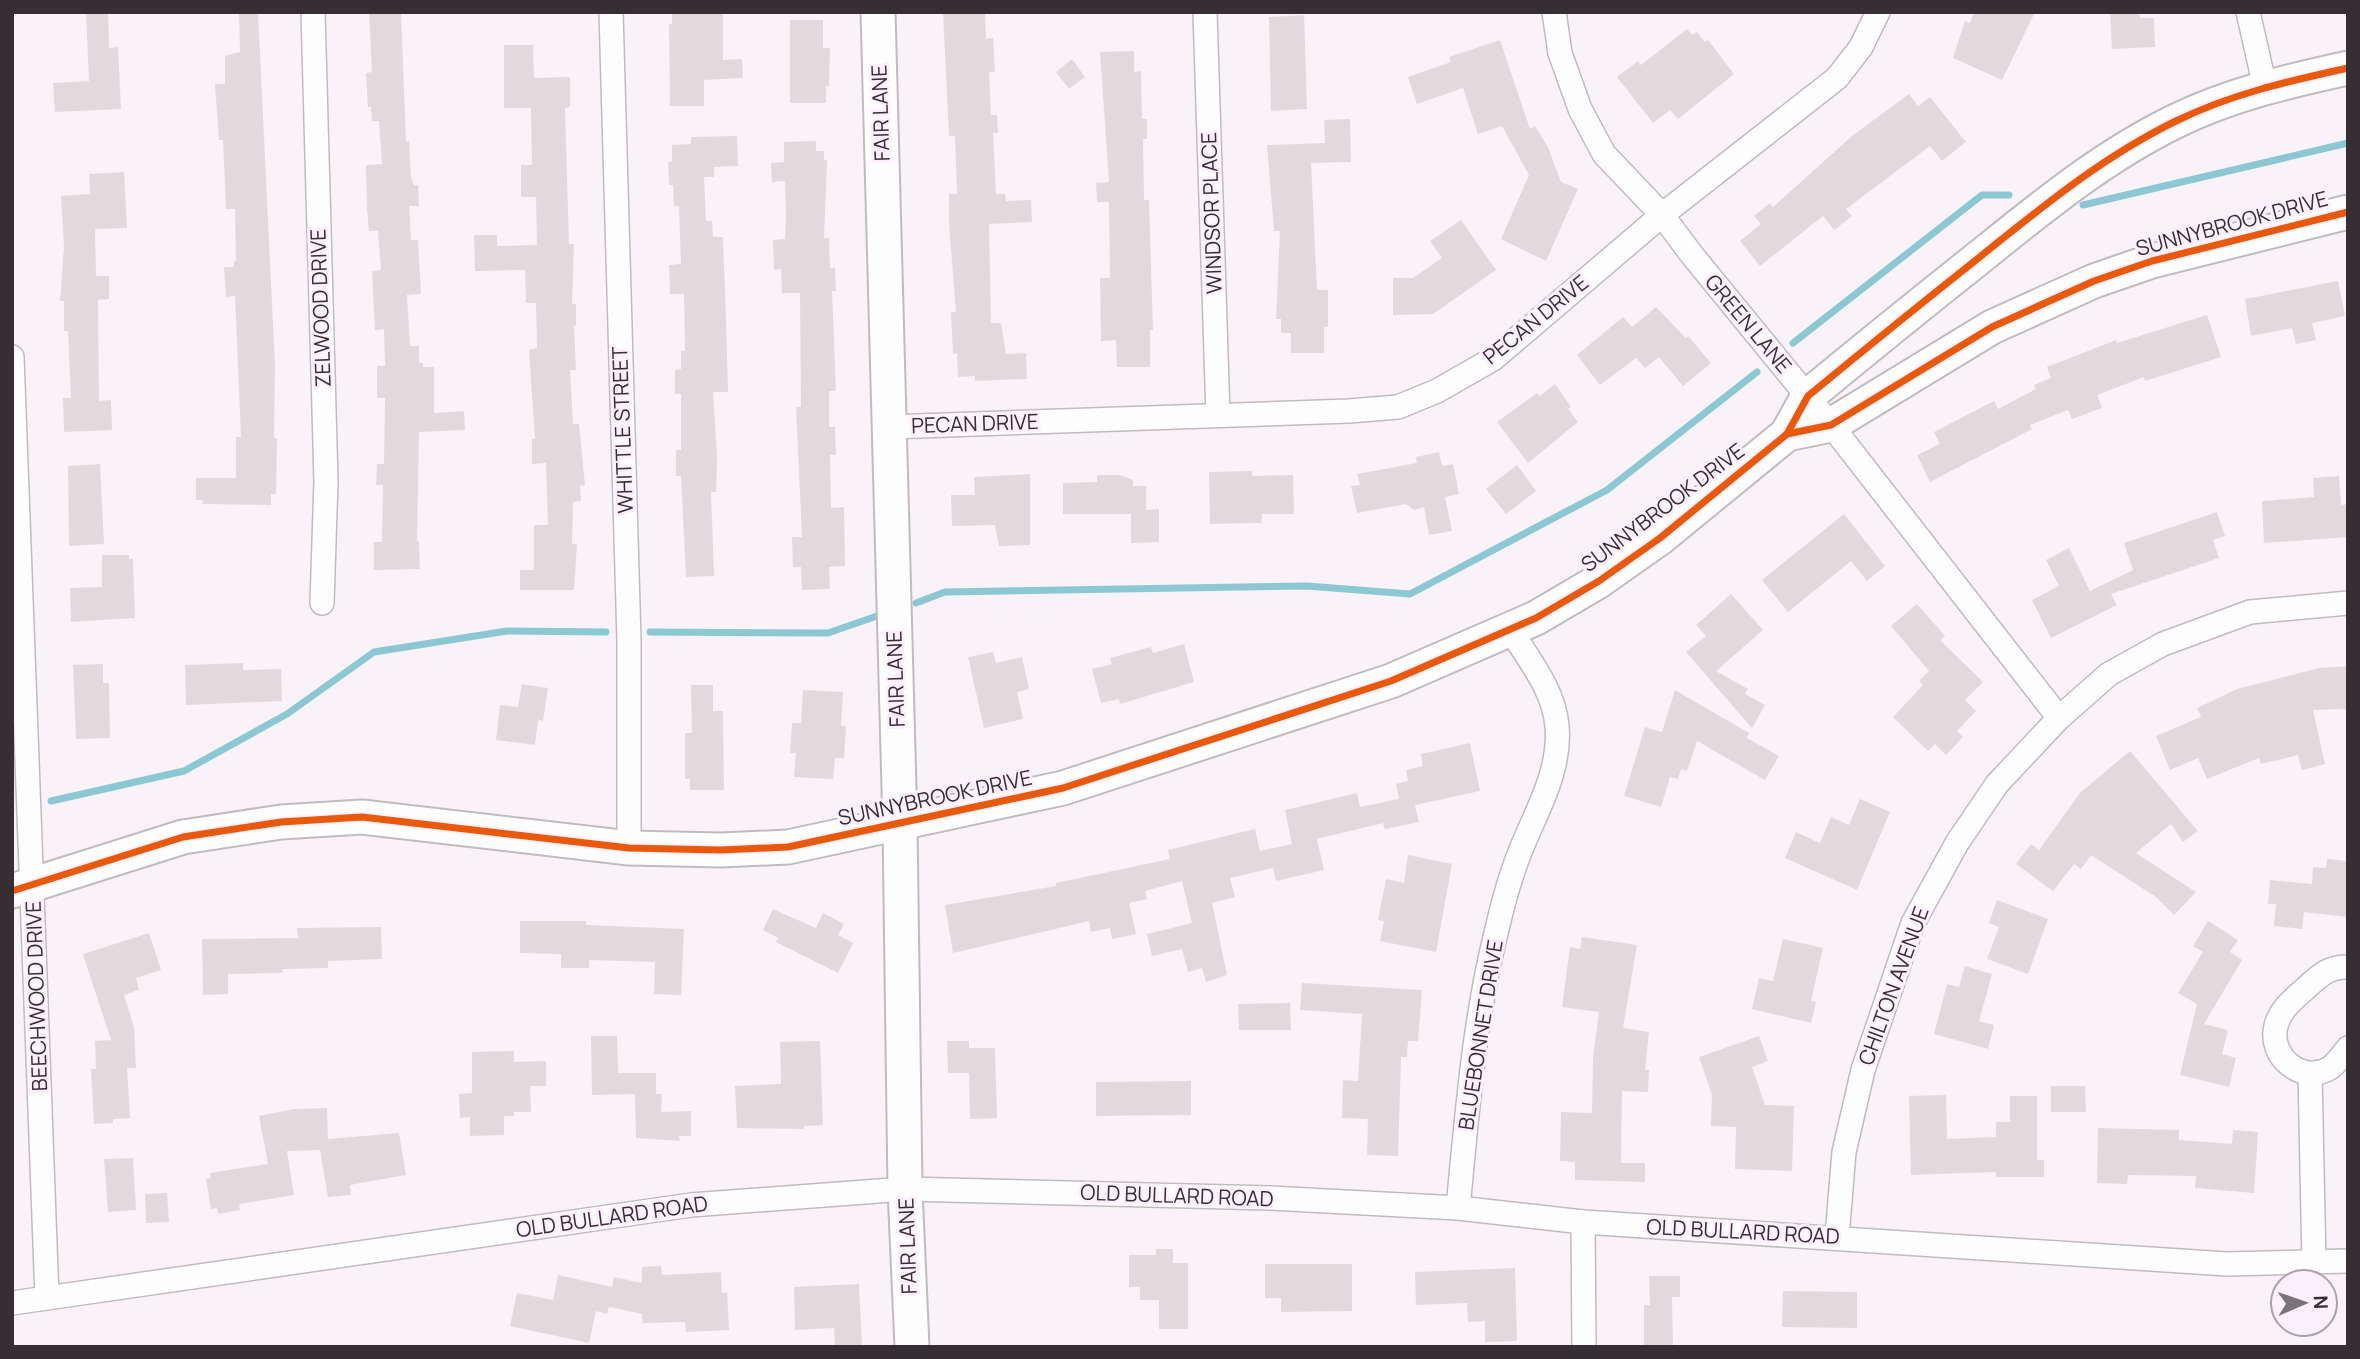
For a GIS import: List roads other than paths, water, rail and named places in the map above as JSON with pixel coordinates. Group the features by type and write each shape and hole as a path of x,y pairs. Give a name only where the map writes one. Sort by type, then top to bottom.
{"main road":[{"name":"FAIR LANE","path":"878,12 900,825 905,1189 912,1347"},
{"name":"SUNNYBROOK DRIVE","path":"23,887 183,837 281,822 349,818 629,848 721,850 788,847 900,825 1109,774 1391,681 1511,631 1599,581 1660,538 1787,434 1808,396 2054,197 2104,161 2179,119 2265,87 2348,68"},
{"name":"SUNNYBROOK DRIVE","path":"1787,434 1831,425 1992,327 2094,281 2152,261 2348,212"}],"street":[{"name":"ZELWOOD DRIVE","path":"313,12 326,481 322,603"},
{"name":"WHITTLE STREET","path":"611,12 629,641 629,848"},
{"name":"WINDSOR PLACE","path":"1205,12 1218,415"},
{"name":"GREEN LANE","path":"1554,12 1560,53 1576,98 1604,154 1662,215 1831,425 2059,718"},
{"name":"PECAN DRIVE","path":"889,427 1398,407 1437,391 1493,359 1662,215 1837,78 1861,47 1878,12"},
{"path":"2248,12 2265,87"},
{"name":"BEECHWOOD DRIVE","path":"12,357 23,887 47,1298"},
{"name":"CHILTON AVENUE","path":"1837,1237 1844,1152 1860,1084 1913,923 1957,843 1997,784 2059,718 2109,674 2163,644 2250,612 2348,603"},
{"name":"BLUEBONNET DRIVE","path":"1458,1208 1478,1025 1493,944 1513,872 1556,760 1557,726 1554,709 1541,679 1511,631"},
{"path":"2348,967 2329,969 2316,978 2286,1006 2275,1027 2276,1045 2284,1061 2299,1071 2311,1074 2330,1068 2348,1048"},
{"path":"2311,1074 2314,1263"},
{"name":"OLD BULLARD ROAD","path":"12,1303 691,1205 905,1189 1258,1198 1458,1208 1583,1222 2227,1264 2348,1261"},
{"path":"1583,1222 1584,1347"}],"waterway":[{"path":"2083,205 2348,143"},
{"path":"1793,343 1982,195 2009,195"},
{"path":"916,603 945,592 1307,586 1410,594 1607,490 1757,372"},
{"path":"650,632 828,633 877,616"},
{"path":"51,801 184,771 287,714 374,652 507,631 606,632"}]}
